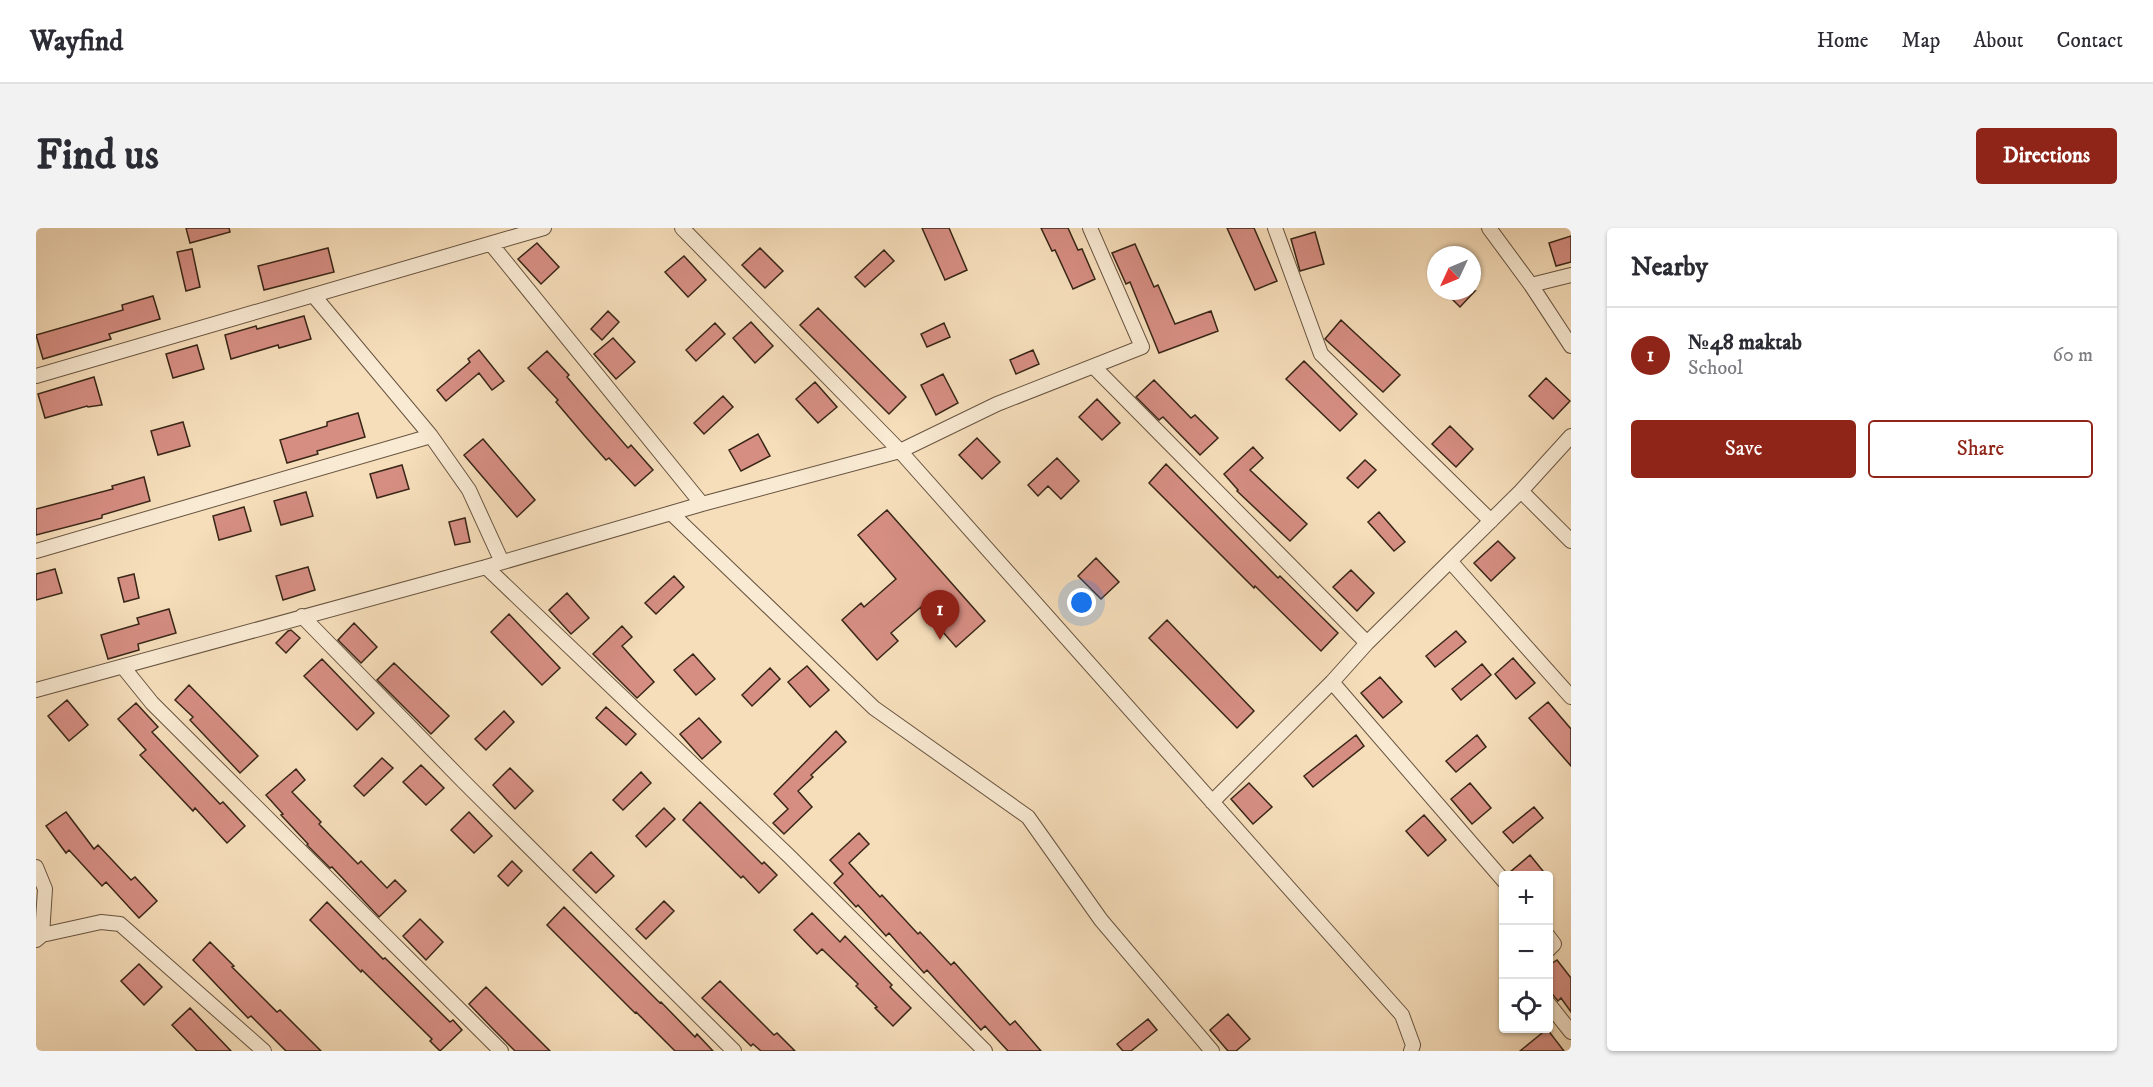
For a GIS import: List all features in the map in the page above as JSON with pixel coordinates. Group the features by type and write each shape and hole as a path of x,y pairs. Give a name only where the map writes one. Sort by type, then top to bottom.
{"street":[{"path":"36,376 544,228"},
{"path":"682,228 900,451 1402,1015 1413,1045 1411,1051"},
{"path":"36,690 900,451 997,404 1142,346 1090,228"},
{"path":"1275,228 1321,354 1491,521"},
{"path":"1489,228 1531,285 1571,346"},
{"path":"491,244 702,504"},
{"path":"1531,285 1571,274"},
{"path":"314,296 431,436 469,490 502,562"},
{"path":"1094,367 1367,643"},
{"path":"36,551 431,436"},
{"path":"1212,802 1332,682 1367,643 1521,491 1571,436"},
{"path":"1521,491 1571,541"},
{"path":"671,513 874,708 1028,817 1101,920 1212,1051"},
{"path":"1450,561 1571,697"},
{"path":"486,567 789,856 985,1051"},
{"path":"302,616 463,781 735,1051"},
{"path":"123,667 152,703 501,1051"},
{"path":"1332,682 1499,876"},
{"path":"36,867 45,889 39,937 101,922 120,924 264,1051"},
{"path":"1553,1009 1571,1032"}],"building":[{"path":"186,228 229,228 230,232 190,243"},
{"path":"922,228 949,228 967,270 945,280"},
{"path":"1041,228 1068,228 1078,250 1082,249 1095,279 1073,289 1055,250 1052,251"},
{"path":"1227,228 1254,228 1277,281 1255,290"},
{"path":"1315,232 1324,264 1300,271 1291,239"},
{"path":"1571,236 1571,262 1556,266 1549,243"},
{"path":"537,243 559,267 541,284 518,259"},
{"path":"1135,244 1154,287 1158,285 1175,324 1211,311 1218,331 1159,353 1130,282 1126,284 1112,253"},
{"path":"328,248 334,272 264,290 258,266"},
{"path":"760,248 783,271 765,288 742,265"},
{"path":"192,249 200,287 186,291 177,252"},
{"path":"884,250 894,261 865,287 855,277"},
{"path":"684,256 706,280 688,297 665,272"},
{"path":"153,296 160,319 109,334 111,339 43,359 36,335 123,310 122,305"},
{"path":"1453,300 1467,300 1460,307"},
{"path":"818,308 906,397 889,414 800,325"},
{"path":"608,311 619,322 602,340 591,329"},
{"path":"304,316 311,339 279,348 278,345 231,359 225,335"},
{"path":"1341,320 1400,375 1383,392 1325,339"},
{"path":"751,322 773,346 755,363 733,338"},
{"path":"715,323 725,334 696,361 686,350"},
{"path":"944,323 950,337 927,347 921,334"},
{"path":"613,338 635,362 616,379 594,354"},
{"path":"197,345 204,369 173,378 166,354"},
{"path":"479,350 504,381 492,390 479,373 446,401 437,390 470,362 468,359"},
{"path":"1033,350 1039,364 1016,374 1010,360"},
{"path":"547,351 628,448 631,445 653,470 635,486 609,458 606,460 556,402 558,400 528,368"},
{"path":"1304,361 1357,414 1340,431 1286,379"},
{"path":"943,374 958,403 936,415 921,385"},
{"path":"94,377 102,405 87,406 45,418 38,394"},
{"path":"1546,378 1570,401 1553,419 1529,396"},
{"path":"1154,380 1191,418 1195,415 1218,438 1200,455 1163,417 1159,420 1136,397"},
{"path":"815,382 837,407 818,423 796,399"},
{"path":"723,396 733,407 704,434 694,423"},
{"path":"1097,399 1120,423 1102,440 1079,417"},
{"path":"358,413 365,437 317,451 318,454 287,463 280,440 327,426 327,422"},
{"path":"183,422 190,446 158,455 151,431"},
{"path":"1450,426 1473,449 1456,467 1432,444"},
{"path":"758,434 770,456 741,471 729,450"},
{"path":"977,438 1000,462 982,479 959,455"},
{"path":"483,439 535,500 517,517 464,455"},
{"path":"1253,447 1263,458 1250,470 1307,524 1290,541 1237,491 1224,474"},
{"path":"1057,458 1079,481 1061,499 1048,486 1038,496 1028,485"},
{"path":"1365,460 1376,470 1358,488 1347,478"},
{"path":"1166,464 1278,578 1280,576 1338,633 1321,651 1149,483"},
{"path":"402,465 409,489 377,498 370,474"},
{"path":"144,477 150,501 102,515 102,518 36,535 36,509 113,489 112,486"},
{"path":"306,492 313,516 281,525 274,501"},
{"path":"244,507 251,531 219,540 213,516"},
{"path":"887,510 985,621 956,647 921,607 891,633 898,641 877,660 842,620 861,603 864,607 896,579 858,535"},
{"path":"1379,512 1405,542 1394,551 1368,522"},
{"path":"465,518 470,542 455,545 449,522"},
{"path":"1498,541 1515,558 1491,581 1474,563"},
{"path":"1096,558 1119,582 1101,599 1078,576"},
{"path":"308,567 315,590 283,600 276,576"},
{"path":"55,569 62,593 36,600 36,574"},
{"path":"1351,570 1374,593 1357,611 1333,587"},
{"path":"134,574 139,598 124,602 118,578"},
{"path":"674,576 684,587 656,614 645,603"},
{"path":"567,593 589,618 571,634 549,610"},
{"path":"169,609 176,633 138,644 139,650 108,659 101,635 139,624 137,618"},
{"path":"509,614 560,668 542,685 491,632"},
{"path":"1167,620 1254,711 1237,728 1149,638"},
{"path":"354,623 377,647 361,663 338,640"},
{"path":"622,626 632,637 622,646 654,682 637,698 593,654"},
{"path":"291,630 300,638 286,653 276,643"},
{"path":"1456,631 1466,642 1435,667 1426,656"},
{"path":"693,654 715,679 696,695 674,670"},
{"path":"1513,658 1535,683 1516,699 1495,674"},
{"path":"322,659 374,713 357,730 304,676"},
{"path":"394,663 449,716 431,734 377,680"},
{"path":"1482,664 1491,675 1461,700 1452,689"},
{"path":"807,666 829,690 810,707 788,682"},
{"path":"770,668 780,679 752,706 742,695"},
{"path":"1380,677 1402,702 1383,718 1361,693"},
{"path":"189,685 258,756 240,773 190,720 193,717 175,700"},
{"path":"67,700 88,725 69,741 48,716"},
{"path":"1548,702 1571,729 1571,766 1529,718"},
{"path":"136,703 158,727 152,732 220,804 223,802 245,826 227,843 195,808 193,811 140,755 146,750 118,719"},
{"path":"606,707 636,734 626,745 596,718"},
{"path":"504,711 514,722 486,750 475,739"},
{"path":"699,718 721,742 702,759 680,734"},
{"path":"836,731 846,742 811,775 813,777 798,791 812,807 784,834 773,823 788,809 774,794"},
{"path":"1356,735 1364,746 1313,787 1304,776"},
{"path":"1477,735 1486,747 1456,772 1446,761"},
{"path":"382,758 393,768 364,796 354,786"},
{"path":"421,765 444,788 426,805 403,782"},
{"path":"510,768 533,791 515,809 493,785"},
{"path":"296,769 305,780 292,792 321,822 319,824 358,864 361,861 387,888 395,880 406,891 379,917 332,867 330,868 307,845 266,795"},
{"path":"641,772 651,783 623,810 613,800"},
{"path":"1249,783 1272,807 1253,824 1231,799"},
{"path":"1470,783 1491,808 1472,824 1451,799"},
{"path":"700,802 762,864 764,862 777,875 759,893 683,820"},
{"path":"1534,807 1543,818 1513,843 1503,832"},
{"path":"664,808 675,819 646,847 636,836"},
{"path":"66,812 94,849 98,845 131,880 135,877 157,901 139,918 106,882 102,886 69,850 66,853 46,826"},
{"path":"469,812 492,836 474,853 451,830"},
{"path":"1424,815 1446,840 1428,856 1406,831"},
{"path":"859,833 869,844 849,863 918,934 920,932 951,965 954,962 1010,1025 1015,1021 1041,1051 1008,1051 985,1026 981,1030 927,970 924,973 889,933 886,936 834,883 843,874 830,860"},
{"path":"591,852 614,876 596,893 573,870"},
{"path":"1530,855 1543,871 1511,871"},
{"path":"512,861 522,871 508,886 498,876"},
{"path":"664,901 674,911 646,939 636,929"},
{"path":"327,902 383,959 385,958 450,1022 453,1020 462,1030 440,1051 430,1041 432,1039 310,920"},
{"path":"564,907 695,1037 697,1034 713,1051 675,1051 635,1013 547,925"},
{"path":"812,913 840,942 845,936 911,1008 893,1026 856,986 858,984 822,949 817,954 794,930"},
{"path":"420,919 443,942 426,960 403,936"},
{"path":"210,942 277,1012 280,1010 321,1051 286,1051 251,1016 248,1018 193,960"},
{"path":"1557,960 1571,978 1571,1012 1561,998 1558,1001 1553,995 1553,963"},
{"path":"139,964 162,987 144,1005 121,981"},
{"path":"720,981 774,1035 777,1033 795,1051 761,1051 753,1044 751,1046 702,998"},
{"path":"486,987 550,1051 515,1051 492,1028 469,1004"},
{"path":"190,1008 231,1051 197,1051 172,1025"},
{"path":"1228,1014 1250,1039 1236,1051 1228,1051 1210,1030"},
{"path":"1148,1019 1157,1030 1131,1051 1123,1051 1117,1044"},
{"path":"1542,1033 1550,1033 1564,1051 1520,1051"}],"place":[{"name":"№48 maktab","path":"940,640"}]}
